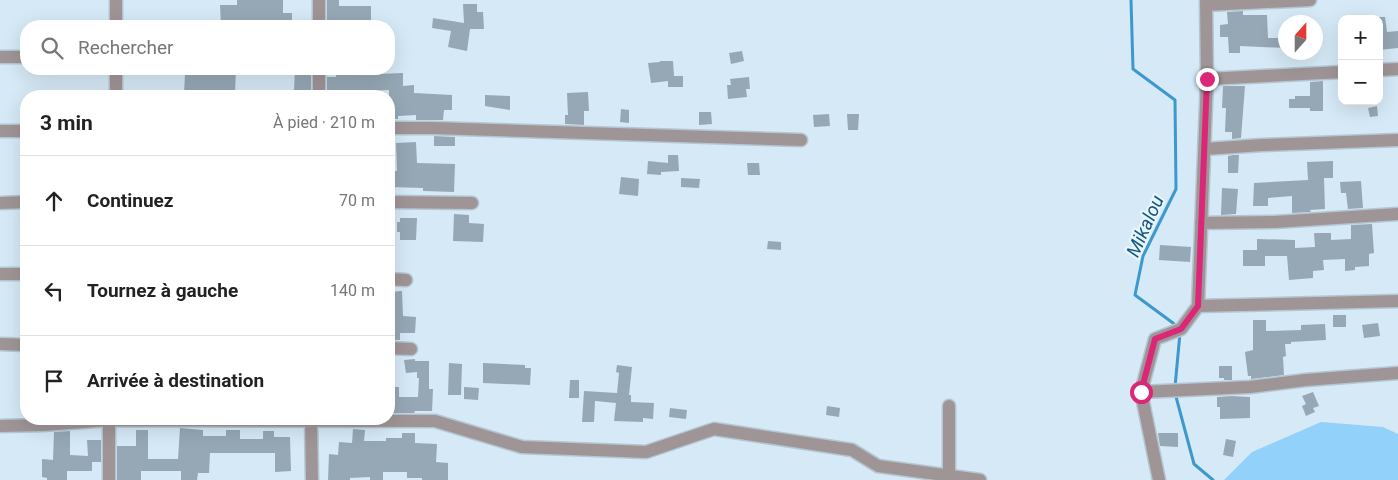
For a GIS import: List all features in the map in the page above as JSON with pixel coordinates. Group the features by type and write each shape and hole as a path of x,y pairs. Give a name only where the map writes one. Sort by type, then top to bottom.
{"street":[{"path":"116,0 116,20"},
{"path":"319,0 319,20"},
{"path":"1159,480 1141,392 1155,339 1181,329 1198,306 1207,79 1206,3 1310,0"},
{"path":"0,57 20,57"},
{"path":"1383,70 1398,69"},
{"path":"1207,79 1338,72"},
{"path":"116,75 116,90"},
{"path":"319,75 319,90"},
{"path":"395,128 800,140"},
{"path":"0,131 20,131"},
{"path":"1205,150 1262,145 1398,140"},
{"path":"0,203 20,202"},
{"path":"395,202 472,203"},
{"path":"1201,223 1275,222 1398,214"},
{"path":"0,274 20,274"},
{"path":"395,279 406,280"},
{"path":"1198,306 1398,301"},
{"path":"0,344 20,344"},
{"path":"395,348 411,349"},
{"path":"1141,392 1250,387 1306,380 1398,373"},
{"path":"949,406 949,478"},
{"path":"395,421 436,421 522,448 646,452 714,429 852,450 878,466 949,478 980,480"},
{"path":"0,426 43,425"},
{"path":"109,425 109,480"},
{"path":"311,425 312,480"}],"shaded area":[{"path":"1321,422 1383,427 1398,434 1398,480 1224,480 1252,452"}],"building":[{"path":"237,0 283,0 283,13 292,13 292,20 221,20 220,5 237,5"},
{"path":"327,0 339,0 339,6 371,6 371,20 327,20"},
{"path":"463,4 477,4 477,12 483,12 484,29 470,29 467,51 448,47 451,31 432,28 433,18 464,23"},
{"path":"1243,11 1243,15 1267,15 1268,38 1278,38 1278,48 1240,46 1240,53 1229,53 1228,37 1220,37 1220,25 1228,24 1227,12"},
{"path":"1383,17 1385,17 1387,32 1398,31 1398,48 1383,50"},
{"path":"742,51 744,61 731,64 729,53"},
{"path":"673,61 674,76 683,76 683,87 668,87 668,81 651,83 648,63"},
{"path":"395,73 403,73 403,86 414,85 414,93 452,95 452,110 444,110 443,120 416,120 416,115 398,116 398,119 395,119 395,90 327,90 327,77 336,77 336,75 395,75"},
{"path":"185,75 236,75 235,90 184,90"},
{"path":"295,75 311,75 311,90 294,90"},
{"path":"749,77 750,89 746,89 747,97 728,99 727,85 731,85 730,79"},
{"path":"1323,81 1323,111 1310,111 1310,108 1289,108 1289,99 1295,99 1295,96 1310,96 1310,82"},
{"path":"1223,86 1245,86 1241,138 1232,139 1232,132 1225,132 1226,108 1222,108"},
{"path":"588,92 589,111 584,111 584,125 565,124 565,115 568,115 567,93"},
{"path":"485,95 510,96 510,110 485,106"},
{"path":"1377,106 1378,116 1370,117 1368,108"},
{"path":"621,109 629,110 629,123 620,122"},
{"path":"699,112 711,112 712,124 699,125"},
{"path":"829,114 830,126 814,127 813,115"},
{"path":"847,114 859,114 858,130 848,130"},
{"path":"434,136 455,137 455,146 434,146"},
{"path":"416,142 417,163 455,164 454,192 423,191 423,188 395,187 395,171 397,171 396,143"},
{"path":"668,155 678,155 679,171 661,172 661,175 647,174 648,161 668,163"},
{"path":"1239,155 1238,173 1228,173 1228,156"},
{"path":"1333,161 1333,178 1324,178 1325,209 1292,213 1292,196 1268,198 1268,206 1253,206 1254,183 1308,180 1307,162"},
{"path":"747,163 759,163 760,175 748,175"},
{"path":"621,177 639,179 638,196 619,194"},
{"path":"681,178 700,179 699,188 681,187"},
{"path":"1361,181 1363,208 1348,209 1346,193 1341,193 1340,182"},
{"path":"1222,188 1238,189 1236,214 1221,215"},
{"path":"454,214 469,215 469,223 484,224 483,242 453,241"},
{"path":"400,218 417,218 416,240 400,240 400,232 397,232 397,222 400,222"},
{"path":"1372,224 1374,253 1369,254 1369,266 1355,267 1355,270 1345,271 1345,259 1323,260 1324,270 1313,271 1313,278 1289,280 1287,256 1265,256 1265,266 1243,266 1243,250 1257,250 1257,239 1295,240 1295,248 1315,247 1314,233 1331,233 1331,240 1351,239 1351,225"},
{"path":"768,241 781,242 781,250 767,249"},
{"path":"1160,245 1191,247 1190,262 1159,260"},
{"path":"402,291 403,316 416,317 415,333 400,333 400,340 395,340 395,292"},
{"path":"1333,315 1346,315 1346,327 1333,327"},
{"path":"1253,320 1266,320 1266,331 1301,330 1301,325 1325,324 1326,340 1285,344 1286,356 1283,357 1284,375 1251,379 1251,376 1248,376 1245,352 1253,350"},
{"path":"1378,323 1380,336 1364,338 1362,325"},
{"path":"404,360 429,361 429,389 433,389 432,411 395,413 395,387 399,387 399,397 418,397 419,378 417,378 417,372 406,373"},
{"path":"449,363 462,364 461,395 448,395"},
{"path":"483,363 525,365 525,368 531,368 530,385 483,383"},
{"path":"617,365 632,367 629,395 631,395 631,402 654,403 653,419 643,418 643,422 614,421 616,403 595,401 594,422 582,422 584,391 617,393 619,373 616,372"},
{"path":"1219,366 1232,366 1232,380 1219,378"},
{"path":"570,380 579,380 579,398 569,398"},
{"path":"464,387 479,388 478,400 464,399"},
{"path":"1313,392 1319,406 1313,408 1315,412 1306,416 1302,406 1306,404 1302,396"},
{"path":"1217,397 1250,397 1250,418 1220,419 1220,407 1217,407"},
{"path":"827,406 840,408 839,417 826,415"},
{"path":"670,408 687,410 686,419 669,417"},
{"path":"180,428 203,430 203,436 226,436 226,430 240,430 240,439 263,439 263,431 274,431 274,437 290,437 291,471 275,472 275,453 210,453 209,473 198,473 197,480 181,480 181,471 141,471 141,480 117,480 117,446 136,446 136,430 148,430 148,459 178,459"},
{"path":"353,429 365,430 364,441 386,441 386,438 402,438 402,433 415,433 415,443 437,444 436,462 448,463 448,480 422,480 422,478 407,478 407,472 383,472 383,480 370,480 370,477 350,478 350,480 328,480 329,454 338,455 339,442 352,443"},
{"path":"70,431 70,455 88,456 87,440 101,440 101,462 92,462 92,471 67,471 67,480 47,480 47,478 42,477 42,459 53,460 54,432"},
{"path":"1158,433 1178,433 1178,447 1160,446"},
{"path":"1226,439 1236,441 1233,457 1223,455"}],"waterway":[{"name":"Mikalou","path":"1131,0 1133,69 1175,100 1176,189 1143,256 1135,295 1177,326"},
{"name":"Mikalou","path":"1175,387 1180,333"},
{"name":"Mikalou","path":"1175,393 1194,464 1213,480"}],"route":[{"path":"1141,392 1155,339 1181,329 1198,306 1207,79"}]}
